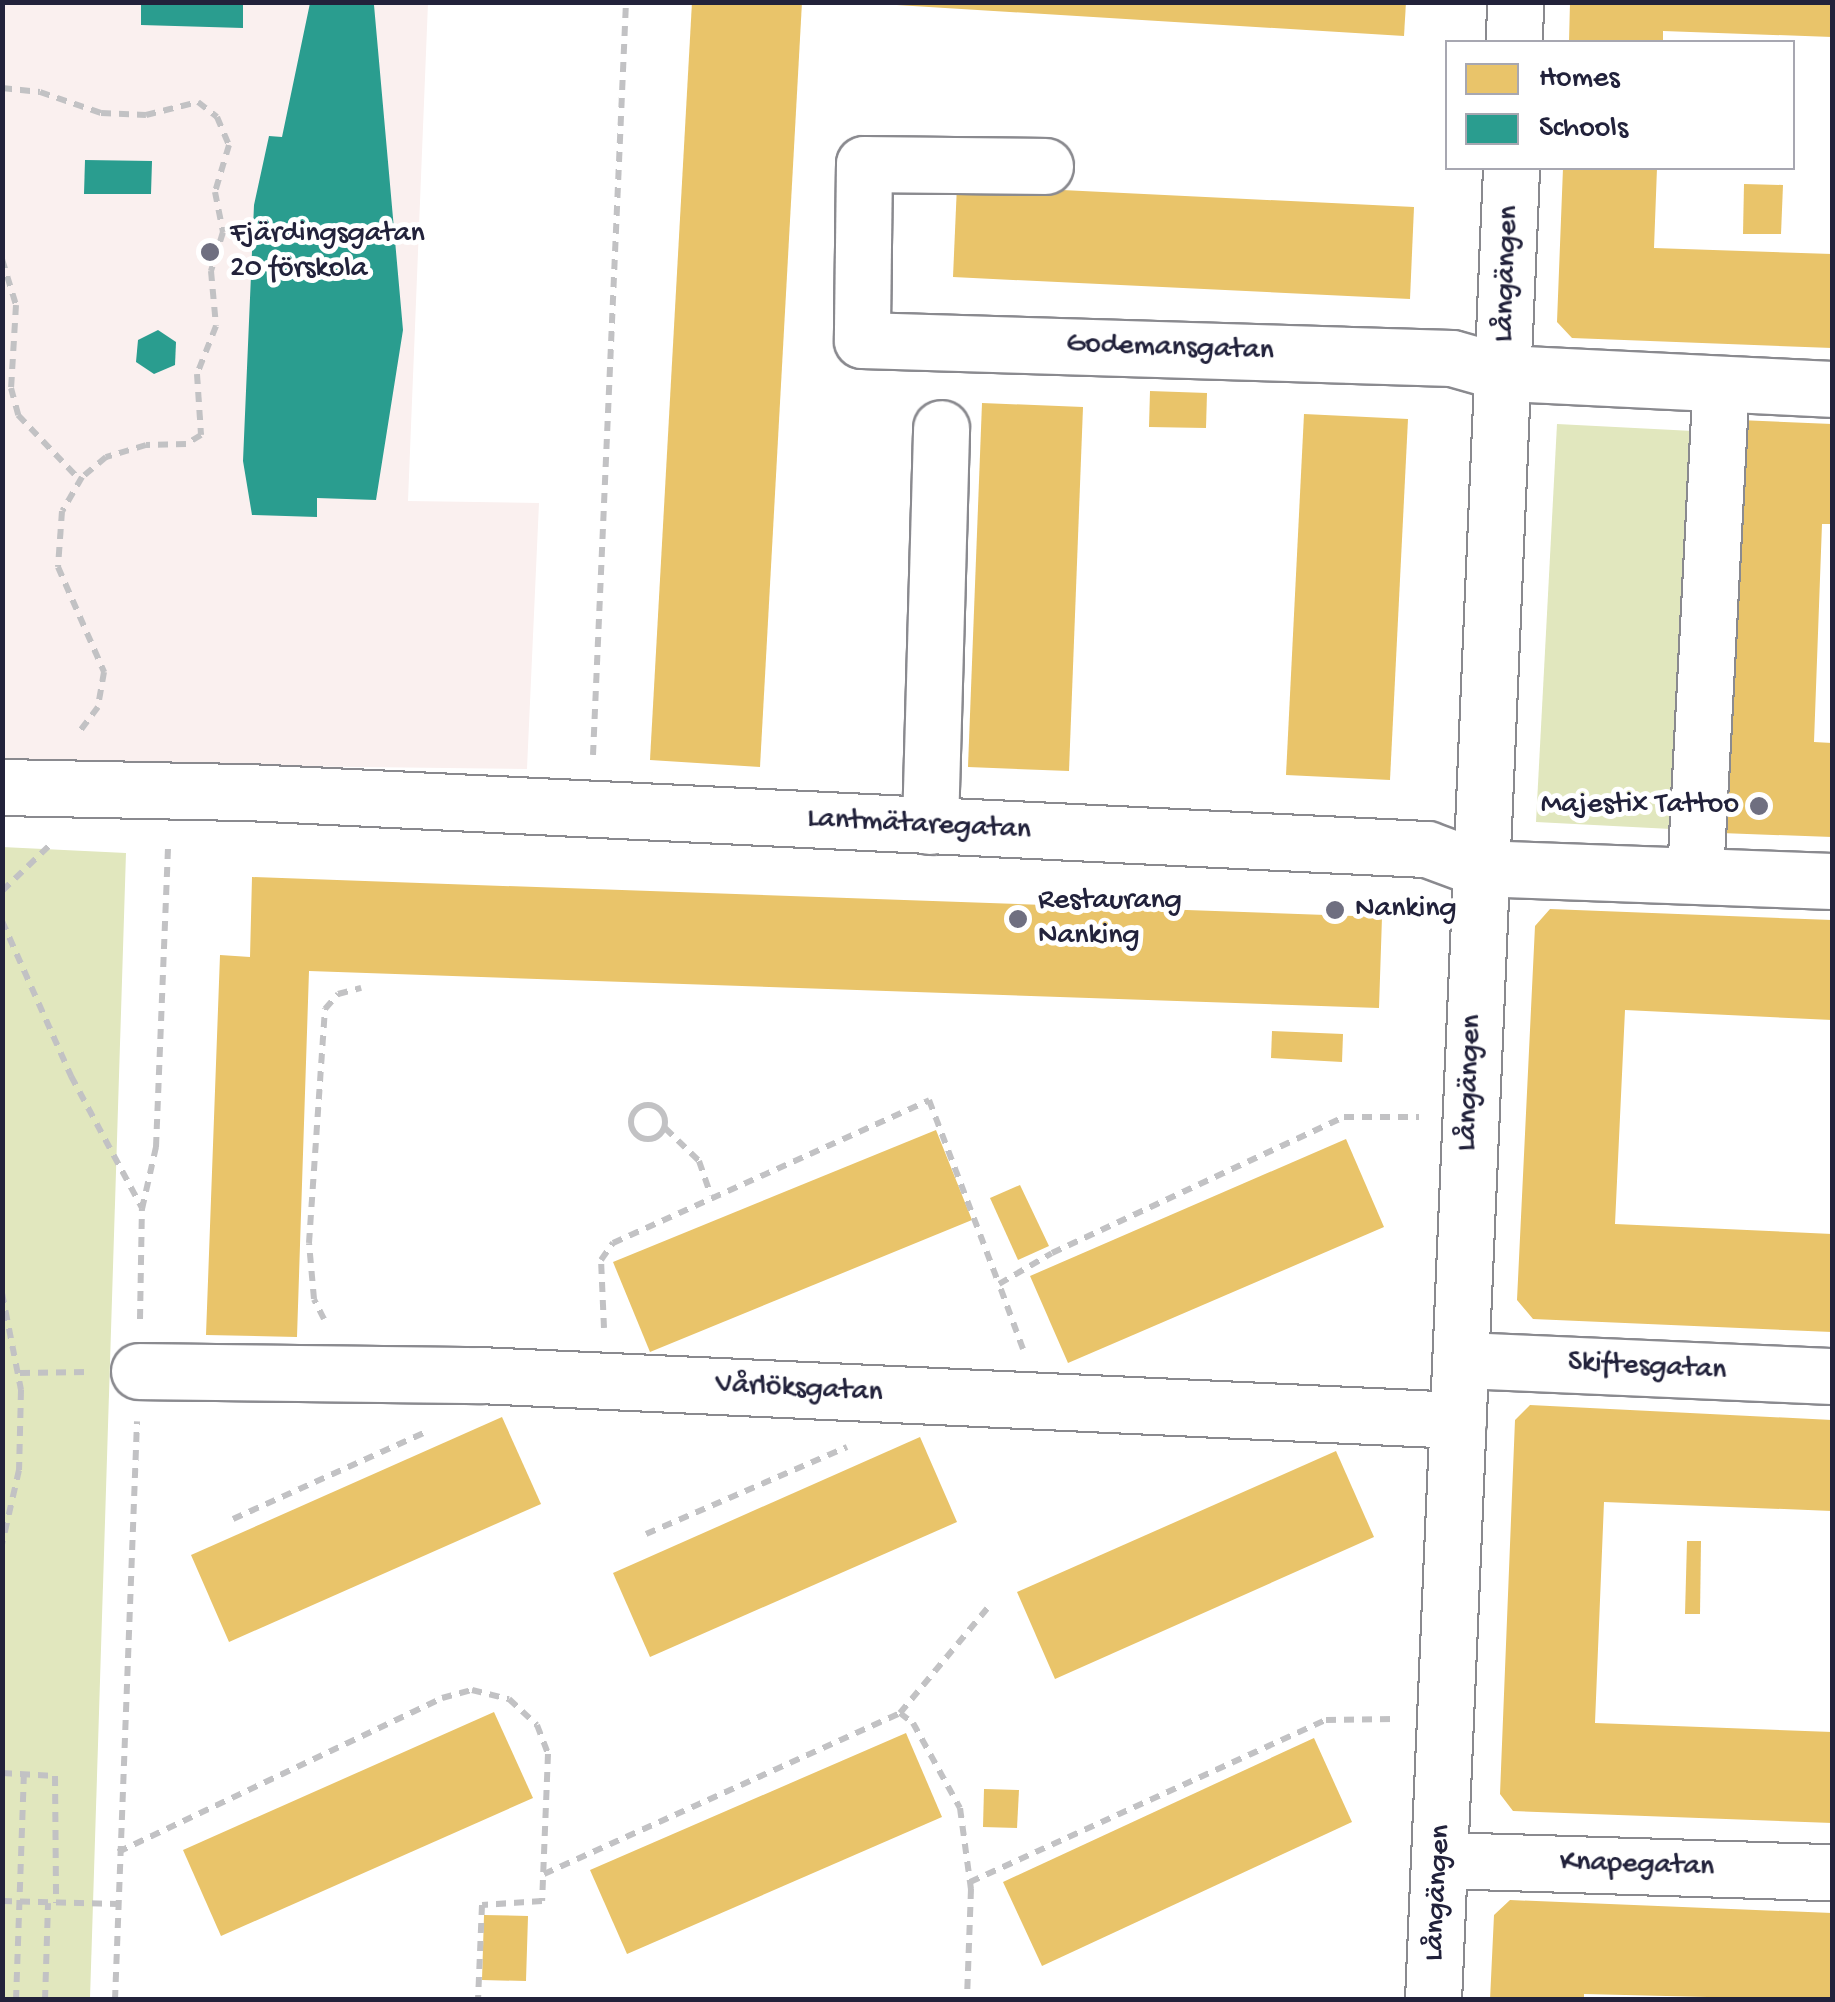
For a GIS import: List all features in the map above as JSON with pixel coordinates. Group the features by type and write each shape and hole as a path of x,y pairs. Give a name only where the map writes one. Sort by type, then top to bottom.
{"street":[{"path":"1514,40 1515,2"},
{"name":"Godemansgatan","path":"1045,166 864,164 862,340 1452,358 1505,374 1832,390"},
{"name":"Långängen","path":"1433,2000 1462,1360 1478,868 1505,374 1511,170"},
{"path":"1695,876 1721,385"},
{"path":"930,826 941,428"},
{"name":"Lantmätaregatan","path":"2,787 190,790 1427,848 1478,868 1832,881"},
{"name":"Skiftesgatan","path":"1462,1360 1832,1376"},
{"name":"Vårlöksgatan","path":"140,1371 478,1374 1458,1420"},
{"name":"Knapegatan","path":"1442,1860 1832,1872"}],"path":[{"path":"590,811 626,2"},
{"path":"2,88 40,92 101,113 146,115 198,102 217,116 229,145 215,192 223,232 211,271 216,326 197,374 201,435 186,444 122,450 80,480 62,511 58,558 104,672 104,688 74,745"},
{"path":"2,259 16,305 11,388 18,415 80,480"},
{"path":"2,922 71,1076 142,1209"},
{"path":"360,988 338,994 325,1009 308,1243 314,1299 364,1371"},
{"path":"608,1381 601,1260 612,1243 711,1194 929,1100 1042,1400"},
{"path":"664,1128 655,1138 642,1138 631,1128 632,1114 642,1106 656,1107 664,1128 699,1161 711,1194"},
{"path":"999,1284 1121,1216 1344,1117 1435,1118"},
{"path":"2,1293 20,1373 19,1470 2,1544"},
{"path":"20,1373 140,1371"},
{"path":"233,1519 476,1410 478,1374"},
{"path":"646,1534 847,1447 870,1419 874,1393"},
{"path":"544,1874 900,1713 989,1606"},
{"path":"118,1852 442,1698 472,1690 510,1699 537,1725 548,1754 542,1900 482,1905 478,2000"},
{"path":"900,1713 913,1724 960,1808 970,1882 967,2000"},
{"path":"970,1882 1326,1720 1412,1719"},
{"path":"16,2000 24,1772"},
{"path":"2,1773 45,1772 57,1782 45,2000"},
{"path":"2,1901 118,1904"}],"shaded area":[{"name":"Fjärdingsgatan 20 förskola","path":"3,3 428,3 408,501 539,503 527,769 3,763"}],"green space":[{"path":"1557,424 1693,431 1671,829 1536,822"},
{"path":"2,847 126,853 90,1999 3,1999"}],"building: Homes":[{"path":"692,2 802,2 760,767 650,760"},
{"path":"848,2 1406,2 1404,36"},
{"path":"1570,2 1832,2 1832,37 1663,31 1663,40 1569,40"},
{"path":"1563,170 1657,170 1654,248 1832,254 1832,348 1572,338 1557,322"},
{"path":"1744,184 1783,185 1781,234 1743,234"},
{"path":"957,185 1414,207 1410,299 953,277"},
{"path":"1150,391 1207,393 1206,428 1149,427"},
{"path":"982,403 1083,407 1069,771 968,767"},
{"path":"1304,414 1408,419 1390,780 1286,775"},
{"path":"1739,420 1832,424 1832,524 1822,524 1814,742 1832,743 1832,837 1721,833"},
{"path":"252,877 1382,917 1379,1008 309,971 297,1337 206,1335 220,955 250,957"},
{"path":"1550,909 1832,920 1832,1020 1625,1010 1615,1224 1832,1234 1832,1332 1533,1319 1517,1300 1535,926"},
{"path":"1272,1031 1343,1034 1342,1062 1271,1058"},
{"path":"936,1130 972,1220 650,1352 613,1262"},
{"path":"1346,1139 1384,1227 1068,1363 1030,1276"},
{"path":"1020,1185 1049,1246 1018,1260 990,1198"},
{"path":"1530,1405 1832,1420 1832,1511 1604,1502 1595,1723 1832,1732 1832,1823 1513,1811 1500,1794 1515,1420"},
{"path":"502,1417 541,1504 229,1642 191,1555"},
{"path":"920,1437 957,1522 650,1657 613,1573"},
{"path":"1336,1451 1374,1537 1055,1679 1017,1592"},
{"path":"1687,1541 1701,1541 1700,1614 1685,1614"},
{"path":"494,1712 533,1798 221,1936 183,1850"},
{"path":"906,1733 942,1817 627,1954 590,1870"},
{"path":"1314,1738 1352,1822 1042,1966 1003,1882"},
{"path":"984,1789 1019,1790 1017,1828 983,1827"},
{"path":"1510,1900 1832,1913 1832,2000 1584,1994 1584,2000 1490,2000 1494,1915"},
{"path":"484,1915 528,1916 526,1981 482,1980"}],"building: Schools":[{"path":"141,2 243,2 243,28 141,25"},
{"path":"310,3 374,5 403,330 376,500 317,498 317,517 252,515 243,461 254,205 269,136 282,137"},
{"path":"85,160 152,161 151,194 84,194"},
{"path":"158,330 176,342 175,365 154,374 136,362 138,340"}],"place":[{"name":"Fjärdingsgatan 20 förskola","path":"210,252"},
{"name":"Majestix Tattoo","path":"1759,806"},
{"name":"Nanking","path":"1335,910"},
{"name":"Restaurang Nanking","path":"1018,919"}]}
